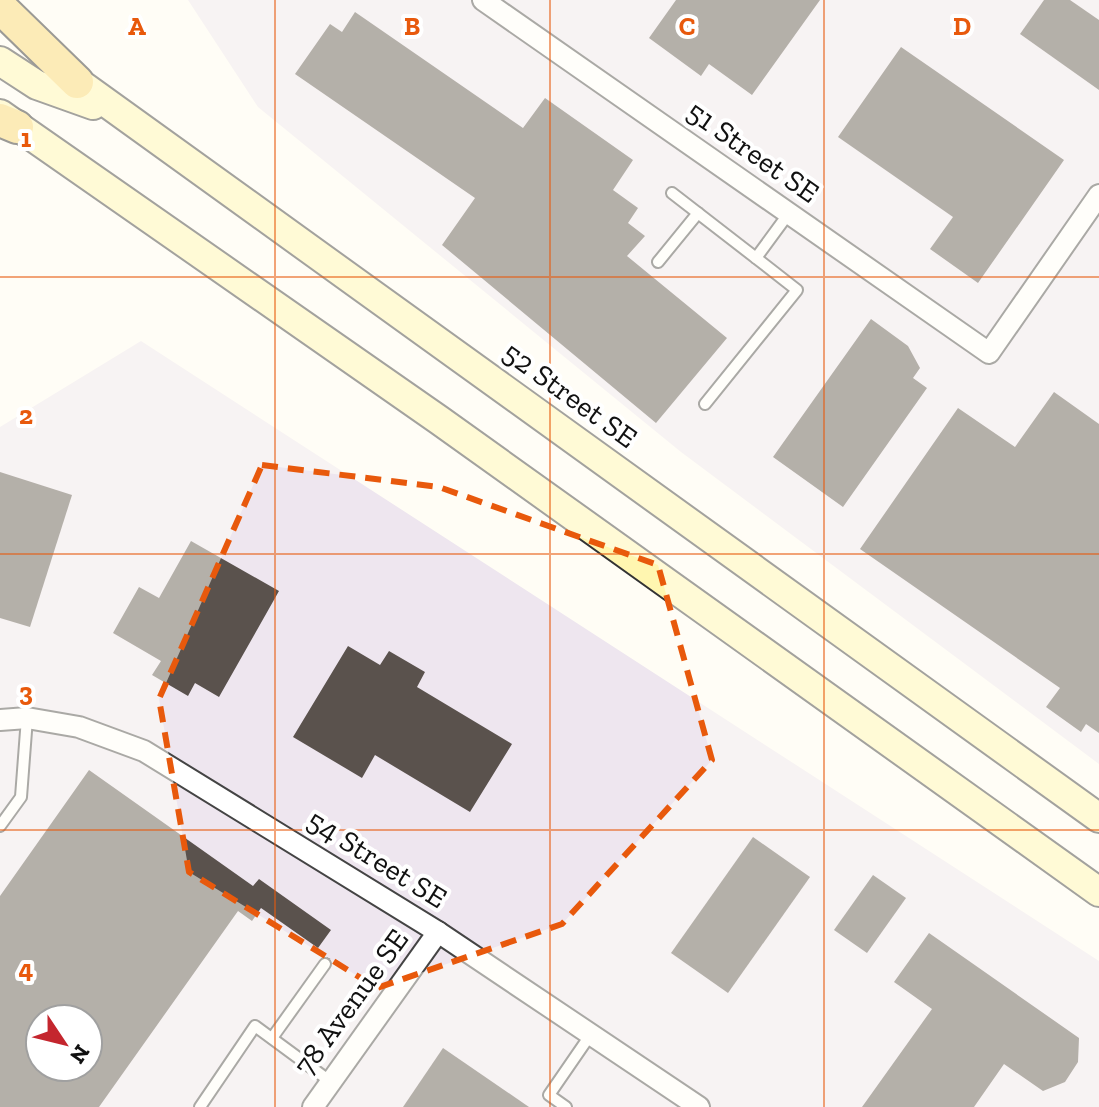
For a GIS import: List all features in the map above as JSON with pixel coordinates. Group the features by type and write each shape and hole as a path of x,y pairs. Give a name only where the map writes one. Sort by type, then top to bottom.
{"main road":[{"path":"0,7 77,82"},
{"name":"52 Street SE","path":"0,27 1099,818"},
{"path":"0,61 37,85 128,118"},
{"path":"6,120 490,456 1099,892"}],"street":[{"name":"51 Street SE","path":"483,0 989,353 1099,195"},
{"name":"54 Street SE","path":"0,720 27,718 79,727 144,751 438,932 699,1107"},
{"name":"78 Avenue SE","path":"313,1107 438,932"}],"lane":[{"path":"672,193 797,290 705,404"},
{"path":"658,262 698,213"},
{"path":"756,258 789,213"},
{"path":"0,826 21,797 27,718"},
{"path":"272,1038 325,964"},
{"path":"200,1107 255,1026 331,1082"},
{"path":"566,1107 549,1095 591,1034"}],"highlighted area":[{"path":"262,465 439,487 658,565 712,760 562,924 377,988 189,872 159,699"}],"shaded area":[{"path":"188,0 1099,0 1099,764 681,452 258,107"},
{"path":"141,341 1099,961 1099,1107 0,1107 0,427"}],"building":[{"path":"676,0 820,0 752,95 709,64 701,76 649,38"},
{"path":"1044,0 1070,0 1099,20 1099,90 1020,34"},
{"path":"355,12 523,128 545,98 633,160 613,190 638,208 628,223 645,236 627,256 727,338 656,423 442,245 475,198 295,74 330,24 342,32"},
{"path":"901,47 1064,160 978,283 930,249 953,217 838,137"},
{"path":"871,319 908,346 920,368 913,378 927,388 843,507 773,457"},
{"path":"1054,392 1099,424 1099,733 1086,724 1081,732 1046,707 1060,688 860,549 958,408 1015,447"},
{"path":"0,472 72,495 30,627 0,618"},
{"path":"191,541 279,591 219,697 195,683 188,696 152,675 161,661 113,633 139,587 159,598"},
{"path":"348,646 380,665 389,651 425,672 417,687 512,744 470,812 375,755 362,778 293,737"},
{"path":"89,770 253,886 259,879 331,930 318,948 261,908 252,921 238,911 99,1107 0,1107 0,896"},
{"path":"753,837 810,877 728,993 671,953"},
{"path":"873,875 906,898 867,953 834,930"},
{"path":"929,933 1079,1038 1078,1062 1065,1082 1043,1091 1004,1064 974,1107 862,1107 932,1009 894,982"},
{"path":"443,1048 529,1107 403,1107"}]}
